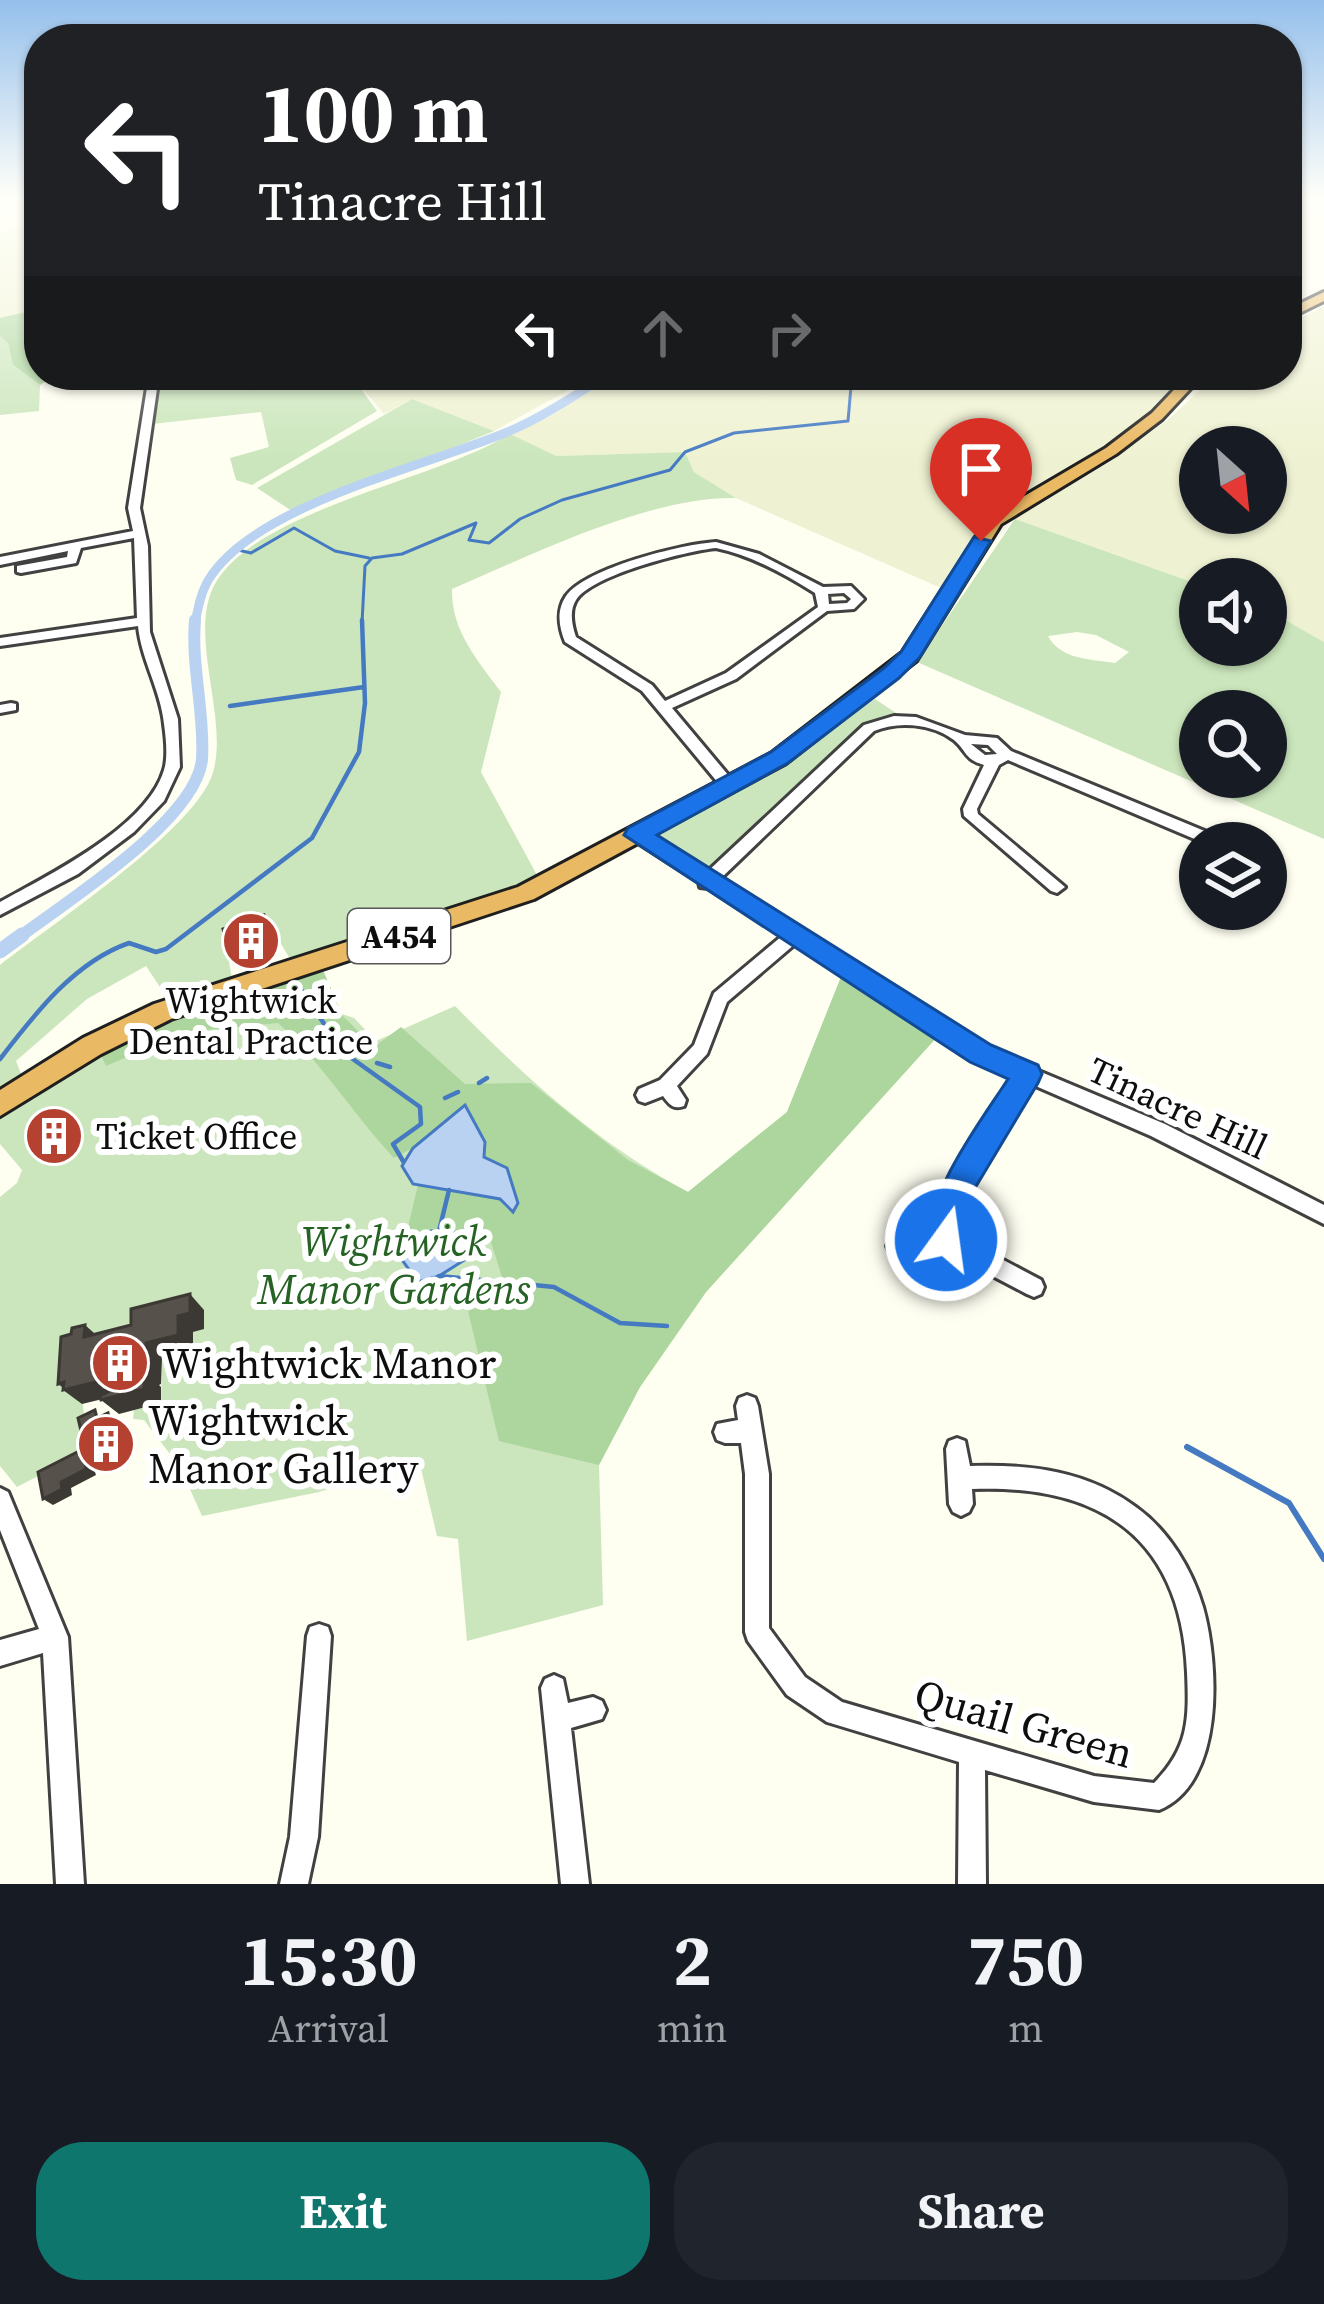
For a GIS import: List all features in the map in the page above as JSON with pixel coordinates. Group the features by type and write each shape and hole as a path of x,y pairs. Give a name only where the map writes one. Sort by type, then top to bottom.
{"highway":[{"name":"A454","path":"0,1104 79,1054 163,1011 500,904 779,758 909,657 995,521 1112,451 1181,390"}],"street":[{"path":"0,909 109,844 145,815 169,783 176,740 143,621 142,546 136,534 134,494 151,390"},
{"path":"0,561 136,534"},
{"path":"663,706 731,676 824,608 850,606 857,598 847,589 820,591 730,548 708,545 605,575 573,594 565,618 570,639 641,682 729,786"},
{"path":"0,572 67,562 74,558 75,548"},
{"path":"820,591 824,608"},
{"path":"0,642 143,621"},
{"path":"706,883 868,728 888,718 910,717 963,739 968,751 999,758 1179,828"},
{"path":"999,758 971,815 1057,887"},
{"name":"Tinacre Hill","path":"637,835 980,1054 1158,1130 1324,1215"},
{"path":"645,1095 672,1093 701,1049 720,998 792,937"},
{"path":"946,1240 959,1184 1027,1074"},
{"path":"897,1246 946,1240 1034,1287"},
{"name":"Quail Green","path":"740,1423 757,1474 753,1604 757,1632 796,1686 836,1713 1094,1789 1159,1797 1183,1775 1197,1751 1200,1674 1191,1597 1167,1554 1132,1517 1090,1493 1026,1478 960,1491 958,1449"},
{"path":"0,1500 36,1579 55,1637 70,1884"},
{"path":"294,1884 304,1837 319,1636"},
{"path":"0,1653 55,1637"},
{"path":"554,1688 575,1884"},
{"path":"559,1718 593,1710"},
{"path":"972,1754 972,1884"}],"green space":[{"path":"0,284 24,284 24,312 0,318"},
{"path":"1324,306 1324,642 1287,621 1287,558 1179,558 1179,578 1015,519 1111,461 1200,390 1302,390 1302,318"},
{"path":"24,312 24,373 13,365 8,343 0,336 0,318"},
{"path":"0,336 8,343 13,365 24,373 24,390 40,390 39,411 0,415"},
{"path":"159,390 362,390 377,411 252,485 236,480 230,458 269,447 261,412 152,424"},
{"path":"364,390 569,390 494,431 412,399 384,414"},
{"path":"592,390 1170,390 1121,435 986,520 941,588 736,498 694,472 685,452 555,456 510,434"},
{"path":"412,399 494,431 295,513 257,488"},
{"path":"510,434 556,456 685,452 694,472 736,498 702,500 629,517 452,589 461,631 501,692 481,772 538,877 511,892 292,962 267,921 224,933 232,979 168,999 146,966 87,999 16,1061 23,1079 0,1094 0,965 148,851 198,800 211,778 216,731 205,624 218,579 242,554 274,532"},
{"path":"1015,519 1179,578 1179,666 1287,666 1287,621 1324,642 1324,839 1230,798 1287,798 1287,690 1179,690 1179,776 917,662","holes":["1096,635 1129,652 1115,663 1086,659 1060,650 1048,636"]},
{"path":"875,699 896,713 862,727 703,876 651,840 654,834 756,780"},
{"name":"Wightwick Manor Gardens","path":"322,968 342,1014 354,1018 376,1041 455,1006 565,1108 624,1153 688,1192 787,1112 841,977 937,1037 706,1292 640,1387 599,1465 603,1605 467,1641 458,1539 437,1536 419,1460 319,1492 202,1516 180,1467 144,1420 133,1419 134,1410 161,1403 162,1358 192,1350 193,1332 204,1311 60,1345 82,1396 88,1450 17,1487 0,1466 0,1197 17,1183 22,1170 0,1144 0,1114 100,1053"},
{"path":"322,968 342,1015 374,1047 401,1027 465,1084 531,1083 628,1160 688,1192 787,1112 841,977 937,1037 706,1292 640,1387 599,1465 499,1441 468,1311 508,1296 491,1242 432,1231 403,1248 418,1185 500,1199 508,1211 464,1105 394,1158 278,1023 185,1032 106,1066 100,1053 166,1019"}],"water":[{"path":"465,1105 485,1142 484,1157 507,1168 518,1203 513,1212 500,1199 413,1184 402,1166 413,1148"},
{"path":"431,1231 453,1232 466,1259 439,1276 418,1282 397,1253"}],"building":[{"path":"264,915 269,931 228,945 223,929"},
{"path":"47,1112 60,1114 43,1141 31,1138"},
{"path":"190,1294 190,1313 178,1316 178,1335 146,1343 145,1370 63,1390 64,1382 58,1384 61,1337 71,1334 72,1328 85,1325 84,1337 131,1325 131,1309"},
{"path":"145,1373 144,1389 101,1400 100,1396"},
{"path":"95,1410 97,1418 108,1413 113,1435 106,1439 109,1450 85,1463 86,1469 61,1482 62,1489 43,1499 38,1472 85,1448 78,1418"}],"waterway":[{"path":"195,623 209,579 232,552 265,529 348,489 512,430 583,390"},
{"path":"362,622 365,566 372,558 402,554 476,523 469,540 489,543 520,519 562,500 670,470 685,452 734,433 848,421 851,390"},
{"path":"238,550 251,553 294,528 335,551 369,558"},
{"path":"0,1059 57,992 90,963 129,943 156,952 166,949 312,838 359,752 365,703 362,622"},
{"path":"18,938 154,833 195,783 202,759 195,623"},
{"path":"230,706 364,687"},
{"path":"0,951 22,935"},
{"path":"298,985 343,1052 420,1107 421,1124 393,1144 403,1161"},
{"path":"377,1063 390,1067"},
{"path":"479,1083 487,1078"},
{"path":"445,1098 458,1092"},
{"path":"439,1231 449,1190"},
{"path":"439,1276 554,1287 620,1323 667,1326"},
{"path":"1187,1447 1289,1503 1324,1559"}],"place":[{"name":"Wightwick Dental Practice","path":"251,941"},
{"name":"Ticket Office","path":"54,1136"},
{"name":"Wightwick Manor","path":"120,1363"},
{"name":"Wightwick Manor Gallery","path":"106,1444"}],"route":[{"path":"946,1240 959,1184 1027,1074 980,1054 637,835 779,758 891,673 909,657 981,541"}]}
